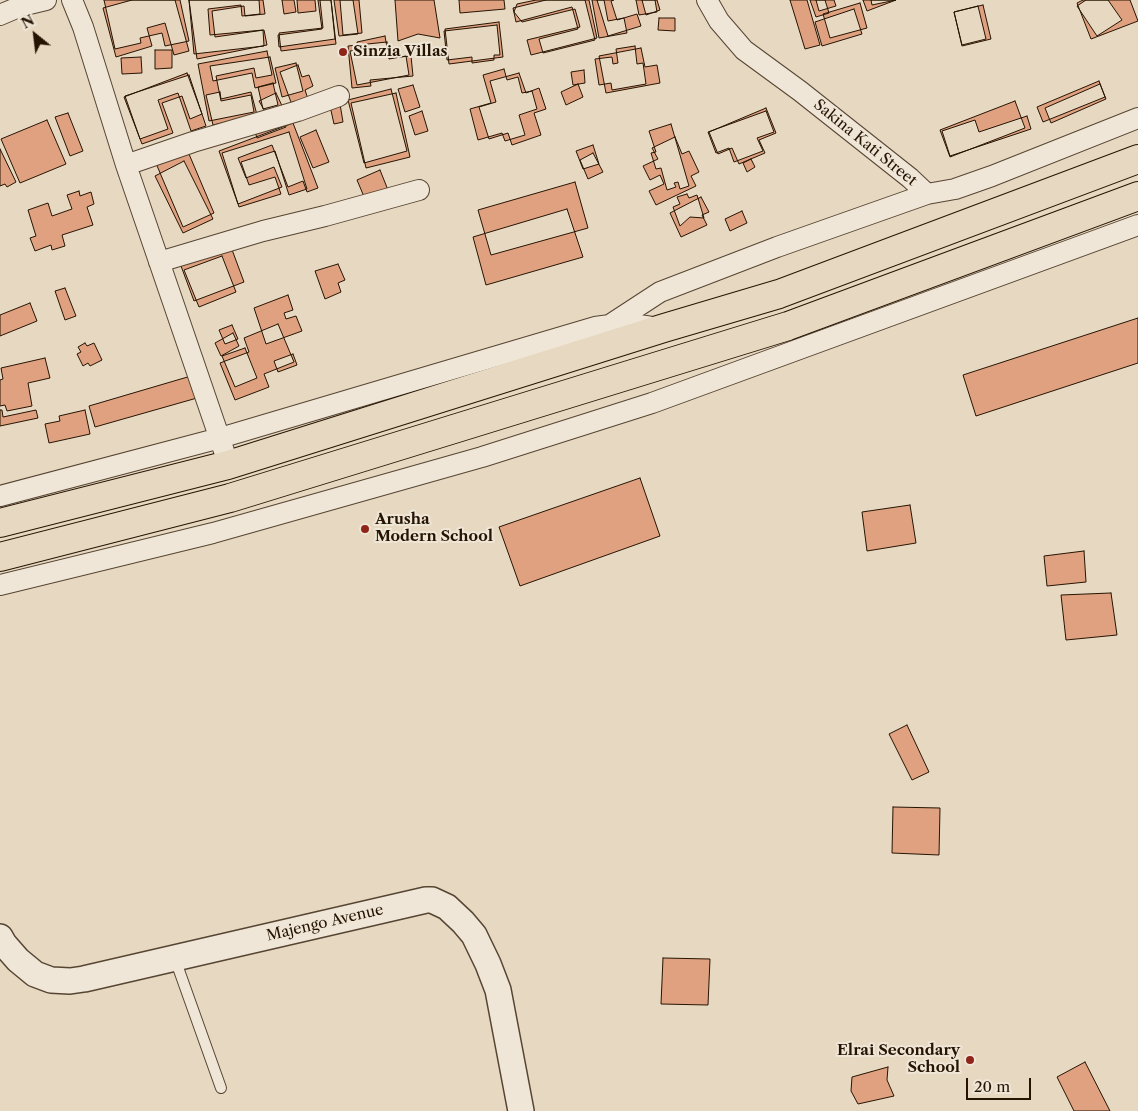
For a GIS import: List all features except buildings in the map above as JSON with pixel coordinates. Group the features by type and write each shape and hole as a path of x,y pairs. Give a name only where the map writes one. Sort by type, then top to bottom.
{"highway":[{"path":"0,523 228,465 664,328 779,294 1138,159"},
{"path":"0,557 230,498 788,326 1138,196"}],"street":[{"path":"0,15 21,6 46,0"},
{"path":"72,0 83,27 126,165 228,465"},
{"name":"Sakina Kati Street","path":"707,0 719,21 744,50 816,103 910,178 927,194 955,189 983,179 1138,118"},
{"path":"126,165 193,142 298,111 339,96"},
{"path":"159,262 263,230 326,216 418,190"},
{"path":"611,324 660,292 777,247 927,194"},
{"path":"0,585 214,533 492,454 652,403 1138,225"},
{"path":"0,496 220,438 595,327 625,323 664,328"},
{"name":"Majengo Avenue","path":"0,937 13,955 35,974 51,980 70,981 432,900 447,907 463,922 474,935 488,964 498,990 521,1111"}],"lane":[{"path":"175,958 221,1088"}],"place":[{"name":"Sinzia Villas","path":"343,52"},
{"name":"Arusha Modern School","path":"365,529"},
{"name":"Elrai Secondary School","path":"970,1060"}]}
